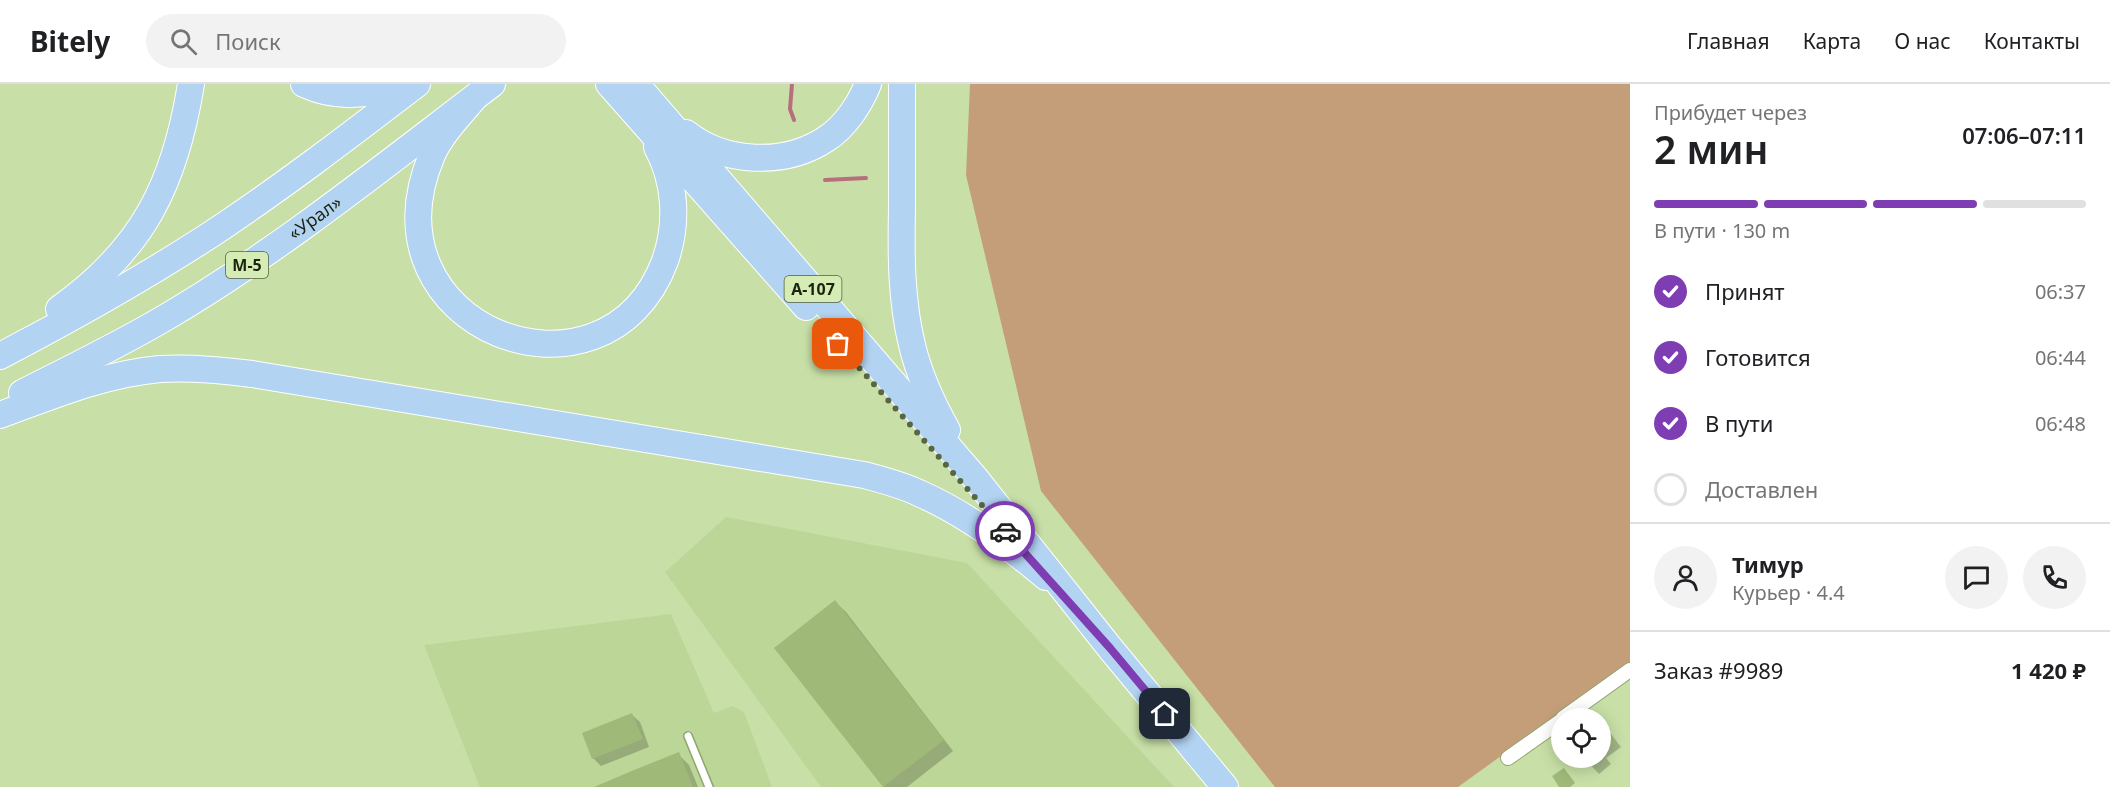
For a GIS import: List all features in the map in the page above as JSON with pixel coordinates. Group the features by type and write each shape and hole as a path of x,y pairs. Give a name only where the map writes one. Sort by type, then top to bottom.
{"highway":[{"path":"0,354 80,294 115,262 132,242 155,203 177,152 191,84"},
{"path":"304,84 321,90 365,94 399,84"},
{"name":"М-5","path":"0,354 63,323 210,234 354,132 417,84"},
{"name":"А-107","path":"609,84 640,98 976,479 1110,648 1225,787"},
{"path":"640,98 696,141 713,149 751,157 773,157 810,147 828,138 854,111 868,84"},
{"path":"902,84 901,254 912,347 934,406 976,479"},
{"path":"484,91 450,127 432,153 419,201 422,250 433,278 451,301 473,320 498,334 521,341 545,344 568,342 593,336 620,322 641,304 658,279 670,248 674,210 672,190 640,98"},
{"name":"«Урал»","path":"0,404 164,318 231,275 381,170 484,91"},
{"name":"А-107","path":"640,98 1046,577 1110,648"},
{"path":"0,415 96,381 130,374 186,368 252,374 864,475 892,482 949,509 991,535 1046,577"}],"street":[{"path":"1577,708 1630,670"},
{"path":"1508,758 1551,727"}],"lane":[{"path":"687,736 709,787"}],"shaded area":[{"path":"970,84 1630,84 1630,663 1568,708 1551,708 1551,720 1458,787 1275,787 1041,491 966,175"},
{"path":"726,517 967,563 1174,787 821,787 665,572"},
{"path":"671,614 714,713 733,706 744,712 772,787 480,787 424,645"}],"building":[{"path":"835,600 944,740 883,787 774,648"},
{"path":"632,713 643,739 592,759 582,733"},
{"path":"1611,734 1617,742 1611,746"},
{"path":"679,752 693,787 594,787 634,770"},
{"path":"1564,768 1575,783 1570,787 1559,787 1552,776"}],"waterway":[{"path":"792,84 790,109 794,120"},
{"path":"825,180 866,178"}],"way so far":[{"path":"838,344 1005,531"}],"route":[{"path":"1005,531 1110,648 1165,714"}]}
